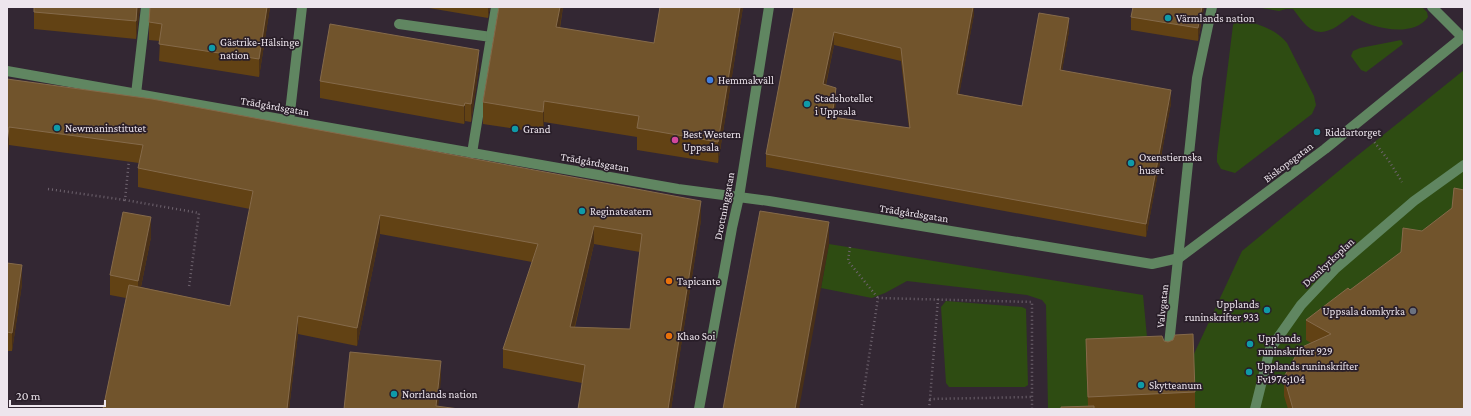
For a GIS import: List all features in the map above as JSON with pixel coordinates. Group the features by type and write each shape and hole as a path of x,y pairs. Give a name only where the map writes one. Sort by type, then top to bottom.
{"street":[{"path":"136,94 146,7"},
{"path":"289,121 302,7"},
{"path":"472,153 496,7"},
{"name":"Drottninggatan","path":"699,409 739,197 769,7"},
{"path":"1179,258 1197,78 1212,7"},
{"path":"1432,7 1463,36"},
{"path":"399,24 491,37"},
{"name":"Biskopsgatan","path":"1179,258 1325,149 1463,36"},
{"name":"Trädgårdsgatan","path":"7,71 678,189 769,201 1152,264 1179,258"},
{"name":"Domkyrkoplan","path":"1255,409 1270,349 1301,305 1334,269 1414,202 1464,165"},
{"name":"Valvgatan","path":"1168,357 1179,258"}],"path":[{"path":"1368,134 1389,161"},
{"path":"125,200 129,160"},
{"path":"48,189 125,200 199,213 189,287"},
{"path":"850,247 848,261 878,298 861,409"},
{"path":"878,298 1032,302 1032,409"},
{"path":"929,409 938,299"},
{"path":"930,400 1032,397"}],"green space":[{"path":"1256,7 1422,7 1427,12 1428,17 1421,24 1412,28 1391,29 1369,24 1352,15 1335,28 1323,32 1311,29 1293,9 1279,11"},
{"path":"1240,18 1272,30 1287,43 1314,96 1316,105 1312,114 1235,173 1221,169 1217,162 1217,155 1233,25 1237,19"},
{"path":"1401,40 1403,44 1366,72 1361,70 1351,56 1353,51 1360,48"},
{"path":"1464,70 1464,409 1195,409 1193,356 1242,251"},
{"path":"829,244 1143,295 1149,358 1088,409 1048,409 1046,305 1042,300 1027,295 907,281 872,298 821,288"},
{"path":"946,301 1022,307 1026,309 1028,385 1025,387 949,387 946,383 941,307"}],"building":[{"path":"34,7 137,7 136,21 34,12"},
{"name":"Gästrike-Hälsinge nation","path":"150,7 267,7 259,59 159,44 162,24 149,22"},
{"path":"499,7 560,7 556,27 654,43 660,7 740,7 718,142 637,128 639,116 544,101 543,112 483,102"},
{"path":"794,7 973,7 957,94 1022,106 1039,13 1069,18 1060,70 1171,90 1146,224 766,154","holes":["834,32 901,48 910,128 832,117 836,88 823,84"]},
{"path":"1133,7 1202,7 1198,28 1131,17"},
{"path":"330,24 479,50 471,104 465,103 464,106 320,81"},
{"path":"7,79 152,99 701,201 668,409 578,409 585,365 503,349 538,244 380,215 357,328 298,316 287,409 103,409 129,285 230,306 253,191 138,168 143,145 9,127 7,143","holes":["594,226 642,234 630,329 570,327"]},
{"name":"Uppsala domkyrka","path":"1454,188 1464,190 1464,409 1293,409 1284,377 1300,348 1331,334 1306,320 1348,288 1350,290 1401,252 1403,228 1422,231 1452,208"},
{"path":"760,211 829,222 795,409 723,409 733,354"},
{"path":"123,212 151,217 138,281 110,275"},
{"path":"7,263 22,265 12,333 7,332"},
{"name":"Skytteanum","path":"1193,334 1195,392 1088,397 1086,339 1162,336 1164,341 1168,342 1173,340 1175,335"},
{"name":"Norrlands nation","path":"350,352 441,361 436,406 459,409 344,409"},
{"path":"1094,406 1094,409 1061,409 1061,407"}],"place":[{"name":"Värmlands nation","path":"1168,18"},
{"name":"Gästrike-Hälsinge nation","path":"212,48"},
{"name":"Hemmakväll","path":"710,80"},
{"name":"Stadshotellet i Uppsala","path":"807,104"},
{"name":"Newmaninstitutet","path":"57,128"},
{"name":"Grand","path":"515,129"},
{"name":"Riddartorget","path":"1317,132"},
{"name":"Best Western Uppsala","path":"675,140"},
{"name":"Oxenstiernska huset","path":"1131,163"},
{"name":"Reginateatern","path":"582,211"},
{"name":"Tapicante","path":"669,281"},
{"name":"Upplands runinskrifter 933","path":"1267,310"},
{"name":"Uppsala domkyrka","path":"1413,311"},
{"name":"Khao Soi","path":"669,336"},
{"name":"Upplands runinskrifter 929","path":"1250,344"},
{"name":"Upplands runinskrifter Fv1976;104","path":"1249,372"},
{"name":"Skytteanum","path":"1141,385"},
{"name":"Norrlands nation","path":"394,394"}]}
